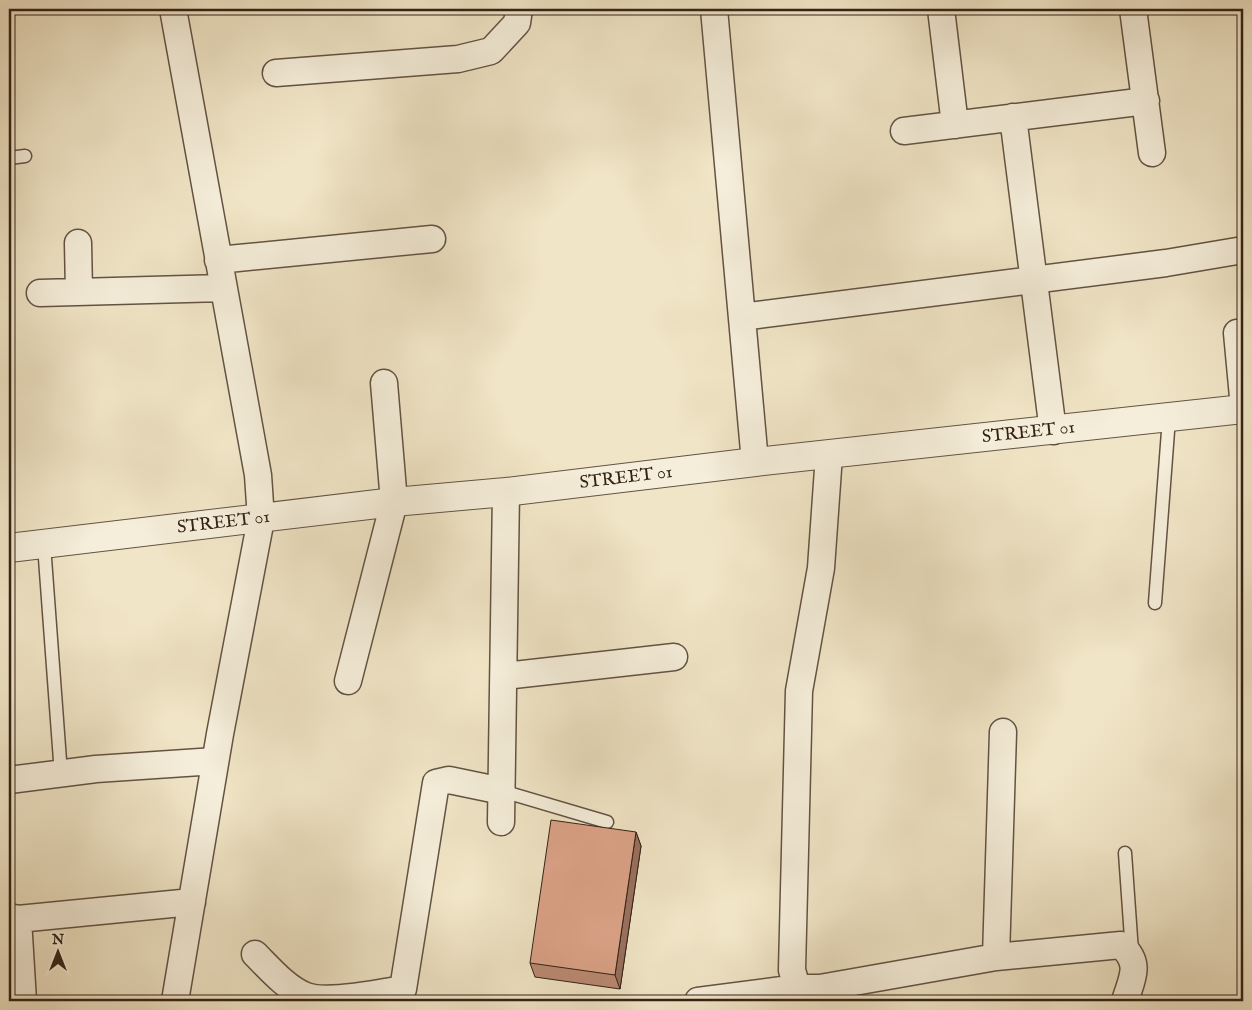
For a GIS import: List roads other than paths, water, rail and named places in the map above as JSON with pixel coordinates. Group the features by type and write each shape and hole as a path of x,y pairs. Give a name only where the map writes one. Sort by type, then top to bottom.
{"street":[{"path":"173,9 258,475 260,519 175,1001"},
{"path":"276,73 458,59 491,51 517,23 519,9"},
{"path":"714,9 755,462"},
{"path":"941,9 955,125"},
{"path":"1133,9 1152,153"},
{"path":"904,131 1146,101"},
{"path":"1013,117 1053,431"},
{"path":"218,260 432,238"},
{"path":"78,243 80,292"},
{"path":"742,317 1166,262 1243,250"},
{"path":"40,293 223,288"},
{"path":"1237,333 1243,397"},
{"path":"348,681 394,502 384,383"},
{"name":"STREET 01","path":"9,548 394,502 506,492 755,462 1243,409"},
{"path":"797,988 792,970 799,692 822,568 829,455"},
{"path":"500,822 506,492"},
{"path":"504,676 674,657"},
{"path":"996,957 1003,732"},
{"path":"9,780 216,761"},
{"path":"255,954 282,979 306,996 334,998 399,995 436,783 448,780 502,791"},
{"path":"22,1001 14,918 192,902"},
{"path":"698,1001 797,988 820,988 996,957 1121,945 1132,955 1135,969 1125,1001"}],"lane":[{"path":"9,158 25,156"},
{"path":"1155,603 1169,418"},
{"path":"44,545 62,774"},
{"path":"502,791 607,822"},
{"path":"1125,853 1132,955"}]}
